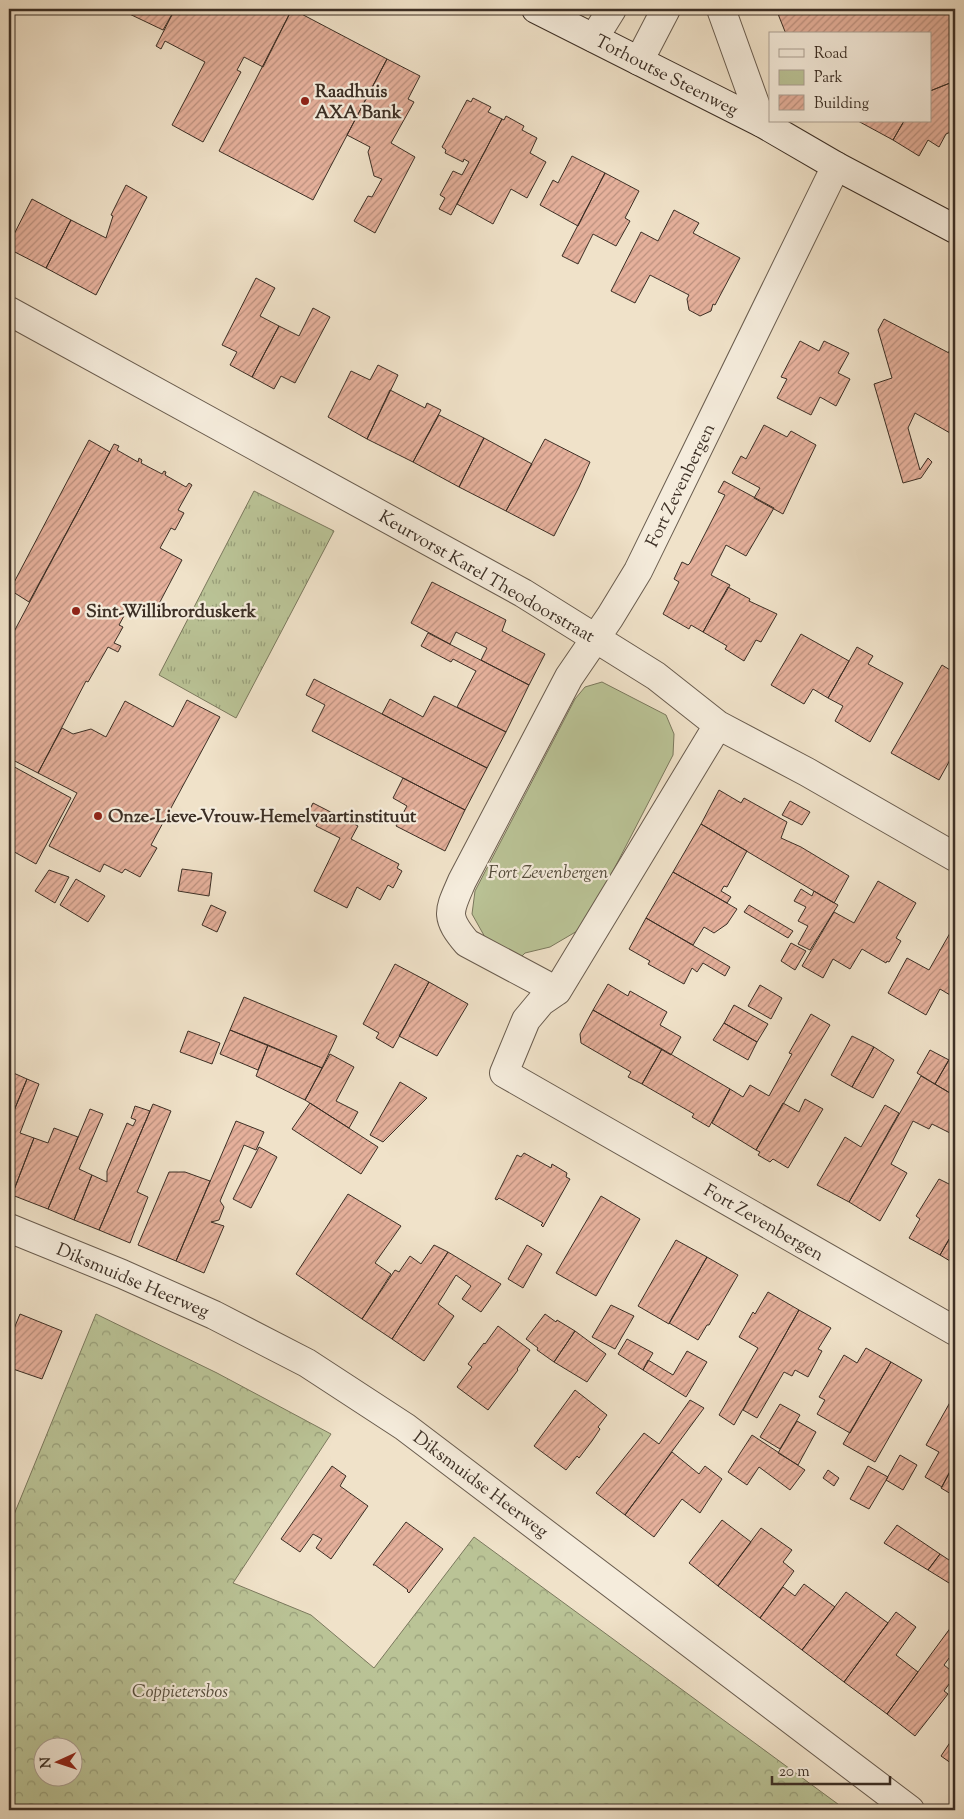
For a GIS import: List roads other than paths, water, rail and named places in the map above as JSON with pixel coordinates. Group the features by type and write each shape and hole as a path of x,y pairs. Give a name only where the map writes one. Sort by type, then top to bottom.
{"street":[{"name":"Torhoutse Steenweg","path":"536,9 762,123 836,166 955,229"},
{"path":"594,38 612,9"},
{"path":"638,61 666,9"},
{"path":"721,9 762,123"},
{"name":"Fort Zevenbergen","path":"557,991 467,943 456,930 450,908 462,881 569,677 638,571 836,166"},
{"name":"Keurvorst Karel Theodoorstraat","path":"9,311 523,594 596,637 656,676 718,725 807,772 955,857"},
{"name":"Fort Zevenbergen","path":"718,725 557,991 541,1002 526,1020 504,1073 955,1331"},
{"name":"Diksmuidse Heerweg","path":"9,1228 122,1274 214,1315 307,1363 393,1419 578,1557 910,1810"}],"place":[{"name":"Raadhuis AXA Bank","path":"305,101"},
{"name":"Sint-Willibrorduskerk","path":"76,611"},
{"name":"Onze-Lieve-Vrouw-Hemelvaartinstituut","path":"98,816"}],"park label":[{"name":"Coppietersbos","path":"180,1691"}]}
